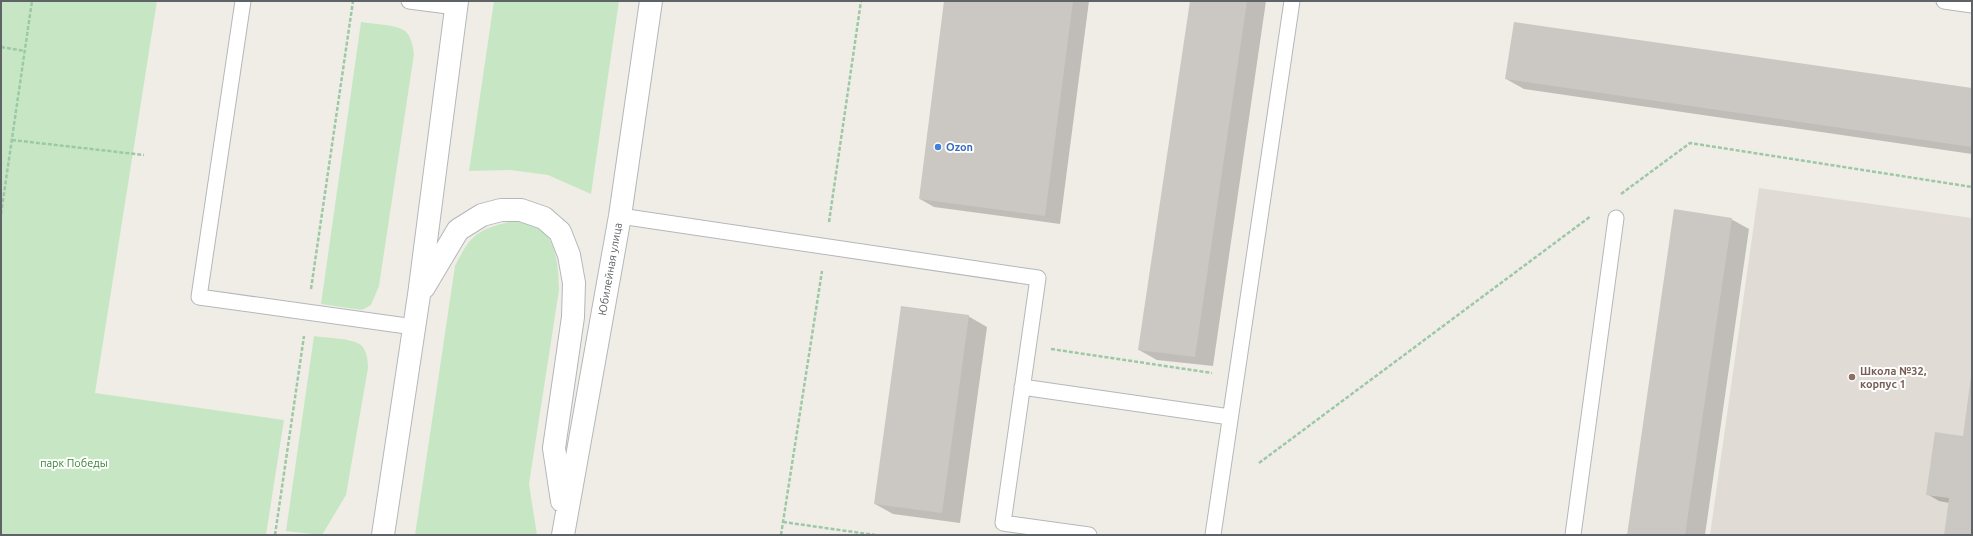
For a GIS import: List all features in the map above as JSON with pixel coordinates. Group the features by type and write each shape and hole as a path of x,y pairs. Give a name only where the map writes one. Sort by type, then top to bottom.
{"main road":[{"name":"Юбилейная улица","path":"564,528 620,216 651,1"},
{"path":"383,535 419,294 456,4"},
{"path":"419,294 458,230 482,214 501,210 521,210 544,218 560,232 569,255 574,283 573,317 554,448 564,528"}],"lane":[{"path":"243,1 199,297 414,327"},
{"path":"409,1 456,4"},
{"path":"1213,535 1292,1"},
{"path":"1944,1 1972,5"},
{"path":"620,216 1038,278 1003,523 1089,535"},
{"path":"1573,535 1616,218"},
{"path":"1022,387 1230,417"}],"path":[{"path":"1,214 32,1"},
{"path":"275,535 353,1"},
{"path":"781,535 826,246 861,1"},
{"path":"1,47 25,51"},
{"path":"12,140 144,155"},
{"path":"1028,346 1220,374"},
{"path":"783,522 875,535"}],"shaded area":[{"name":"Школа №32, корпус 1","path":"1759,188 1972,218 1972,535 1710,535"}],"green space":[{"name":"парк Победы","path":"1,1 157,1 95,393 284,420 266,535 1,535"},
{"path":"494,1 619,1 591,194 548,175 510,170 469,171"},
{"path":"361,22 396,27 405,31 410,38 414,54 379,286 371,305 362,310 321,304"},
{"path":"512,221 531,224 547,235 555,252 558,271 559,290 529,484 537,535 415,535 455,266 466,247 476,235 491,227"},
{"path":"314,336 352,341 361,345 365,350 368,365 346,495 322,535 286,531"}],"building":[{"path":"944,1 1073,1 1045,216 919,199"},
{"path":"1190,1 1247,1 1195,357 1138,350"},
{"path":"1514,22 1972,88 1972,147 1505,79"},
{"path":"1674,209 1732,218 1685,535 1627,535"},
{"path":"901,306 969,315 942,513 874,504"},
{"path":"1971,376 1972,535 1944,535 1949,498 1926,495 1935,432 1963,436"}],"place":[{"name":"Ozon","path":"938,147"},
{"name":"Школа №32, корпус 1","path":"1852,377"}]}
